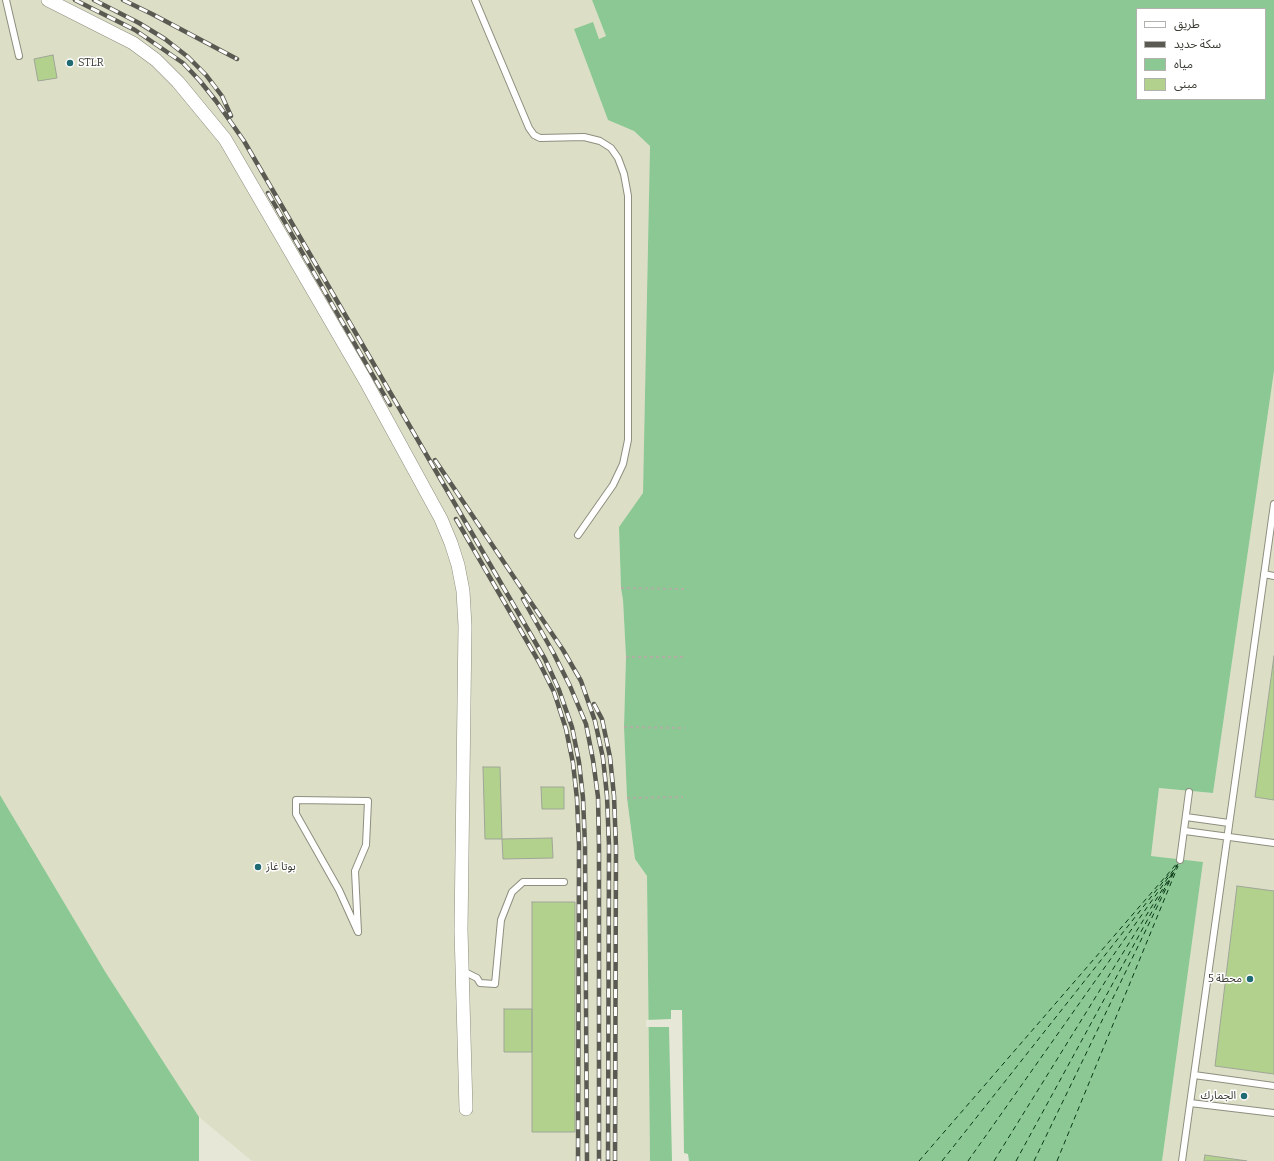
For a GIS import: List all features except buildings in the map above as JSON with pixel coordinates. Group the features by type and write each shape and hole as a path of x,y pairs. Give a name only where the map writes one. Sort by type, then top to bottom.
{"street":[{"path":"48,0 133,43 156,60 178,82 225,139 365,380 437,512 451,543 458,565 463,591 465,626 461,930 466,1109"}],"lane":[{"path":"6,0 19,56"},
{"path":"476,0 529,128 534,135 540,138 584,137 600,141 611,148 618,158 624,174 628,196 628,440 623,464 613,485 578,535"},
{"path":"1182,1161 1274,504"},
{"path":"1264,574 1274,576"},
{"path":"1180,860 1189,792"},
{"path":"296,800 368,801 366,845 355,870 358,932 339,890 296,814 296,800"},
{"path":"1186,817 1229,822"},
{"path":"1185,831 1274,843"},
{"path":"463,970 477,978 480,983 495,984 501,920 512,892 523,882 564,882"},
{"path":"1194,1075 1274,1086"},
{"path":"1190,1103 1274,1114"}],"path":[{"path":"620,588 684,589"},
{"path":"626,657 684,657"},
{"path":"624,727 685,728"},
{"path":"627,798 683,797"}],"shaded area":[{"path":"0,0 592,0 606,36 599,39 574,29 608,120 634,131 650,146 643,494 619,527 621,588 626,657 624,727 627,798 635,859 647,876 650,1161 252,1161 199,1117 106,973 0,795"},
{"path":"1274,371 1274,1161 1162,1161 1203,862 1151,856 1159,788 1213,793"}],"water":[{"path":"592,0 1274,0 1274,371 1213,793 1159,788 1151,856 1203,862 1162,1161 650,1161 647,876 635,859 627,798 624,727 626,657 621,588 619,527 643,493 650,146 634,131 608,120 574,29 593,22 599,39 606,36"},
{"path":"0,795 106,973 199,1117 199,1161 0,1161"}],"pier":[{"path":"671,1010 682,1010 684,1153 688,1154 689,1161 672,1161 669,1027 646,1027 646,1020 671,1019"},
{"path":"199,1117 201,1119 201,1161 199,1161"}],"ferry route":[{"path":"919,1161 1179,861"},
{"path":"1016,1161 1179,862"},
{"path":"968,1161 1177,865"},
{"path":"1057,1161 1178,866"},
{"path":"994,1161 1175,869"},
{"path":"1034,1161 1174,872"},
{"path":"942,1161 1170,873"}],"railway":[{"path":"75,0 135,30 183,63 216,101 244,141 279,201 545,659 559,690 572,727 579,762 583,798 585,845 587,1161"},
{"path":"94,0 139,23 165,39 188,57 206,75 222,96 231,116"},
{"path":"123,0 237,59"},
{"path":"268,193 390,405"},
{"path":"435,460 563,650 581,681 595,721 603,758 607,796 609,846 608,1161"},
{"path":"456,519 539,662 554,692 566,729 573,763 577,799 579,845 578,1161"},
{"path":"523,599 570,686 586,724 593,760 598,797 599,846 599,1161"},
{"path":"594,704 602,719 610,757 614,796 616,847 615,1161"}],"place":[{"name":"STLR","path":"70,63"},
{"name":"بوتا غاز","path":"258,867"},
{"name":"محطة 5","path":"1250,979"},
{"name":"الجمارك","path":"1244,1096"}]}
